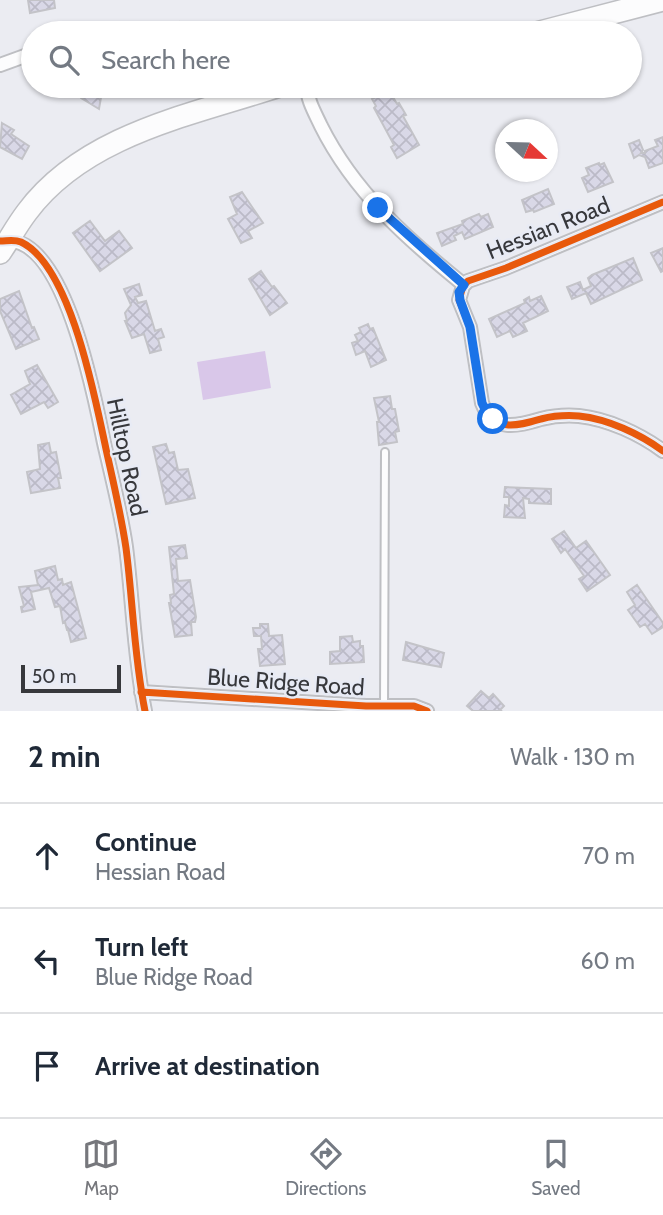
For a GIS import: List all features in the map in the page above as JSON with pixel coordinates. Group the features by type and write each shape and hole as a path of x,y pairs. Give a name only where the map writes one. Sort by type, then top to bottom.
{"main road":[{"path":"582,21 663,0"},
{"path":"3,245 43,194 65,174 94,154 147,128 241,98"}],"street":[{"path":"0,65 21,57"},
{"path":"310,98 336,156 354,180 378,208 464,285 459,292 460,300 470,327 482,403 493,419 517,426 562,416 581,416 638,435 658,447"},
{"name":"Hessian Road","path":"464,285 468,281 506,268 663,202"},
{"name":"Hilltop Road","path":"3,245 16,240 23,243 50,273 78,333 87,364 125,547 135,652 145,711"},
{"name":"Blue Ridge Road","path":"141,692 384,707 414,706 427,711"}],"lane":[{"path":"384,707 385,452"}],"shaded area":[{"path":"265,351 271,388 203,400 197,362"}],"building":[{"path":"28,0 54,0 55,8 30,13"},
{"path":"81,98 101,98 99,109"},
{"path":"394,98 399,103 419,145 397,158 391,147 394,145 372,99"},
{"path":"2,123 14,130 11,134 29,146 22,159 0,147"},
{"path":"663,137 663,163 649,168 645,157 639,155 634,158 629,144 639,140 643,150 641,153 645,153 658,146 655,140"},
{"path":"604,163 613,182 588,192 582,178 589,175 586,168"},
{"path":"548,189 554,204 534,212 526,212 522,200"},
{"path":"242,192 263,223 248,231 252,238 241,243 228,219 237,214 230,197"},
{"path":"479,214 481,217 488,214 493,227 465,239 462,232 454,236 456,240 442,246 437,233 463,224 462,221"},
{"path":"90,221 105,241 119,231 132,248 100,271 73,233"},
{"path":"663,248 663,271 661,272 651,253"},
{"path":"633,258 642,280 591,304 586,293 572,299 567,287 580,282 583,290 591,286 588,278 592,275"},
{"path":"261,271 287,303 270,315 249,279"},
{"path":"139,284 142,295 135,297 138,303 146,301 155,331 161,329 164,337 158,339 161,350 150,353 144,334 132,338 125,321 125,313 131,305 124,289"},
{"path":"19,291 32,328 34,327 39,339 16,349 0,311 0,299"},
{"path":"541,296 548,311 523,323 527,331 513,337 510,331 497,337 489,319 525,303 524,300 529,297 530,301"},
{"path":"368,324 370,329 373,328 386,360 371,367 365,351 356,355 352,343 358,341 355,335 361,332 359,328"},
{"path":"37,365 58,402 48,408 44,402 21,414 11,395 30,384 25,371"},
{"path":"390,396 399,431 395,432 397,442 379,445 379,422 374,398"},
{"path":"49,443 51,453 56,452 60,488 31,493 27,472 40,469 38,445"},
{"path":"166,444 169,453 174,452 178,470 188,469 195,498 166,504 153,447"},
{"path":"505,487 551,489 551,504 529,503 529,499 523,498 525,518 504,517 505,505 509,506 509,497 504,497"},
{"path":"564,531 576,548 586,541 610,575 587,591 579,579 584,576 565,549 561,553 552,539"},
{"path":"185,545 187,558 176,559 178,581 190,580 196,617 195,622 191,622 192,635 175,637 169,603 170,595 174,594 169,547"},
{"path":"55,566 58,580 62,579 63,585 71,582 86,638 71,642 60,606 55,607 49,588 31,592 35,609 22,612 21,607 24,606 19,587 38,585 35,571"},
{"path":"637,585 663,623 663,627 652,634 645,624 640,627 628,610 635,605 627,592"},
{"path":"260,624 268,624 269,636 282,635 285,664 260,666 258,649 262,649 261,636 254,636 253,628 260,628"},
{"path":"352,636 353,642 360,641 360,646 363,646 364,662 330,664 330,652 340,651 340,637"},
{"path":"406,642 444,653 441,667 403,660"},
{"path":"481,691 489,698 493,694 504,706 500,710 502,711 473,711 467,706"}],"cycle path":[{"path":"663,202 506,268 468,281 463,286 459,300 470,327 482,403 493,419 507,425 560,416 601,420 623,428 663,451"},
{"path":"0,241 21,242 39,256 54,277 78,335 122,523 145,711"},
{"path":"141,692 366,706 414,706 427,711"}],"route":[{"path":"378,208 464,285 459,292 460,300 470,327 482,403 493,419"}]}
